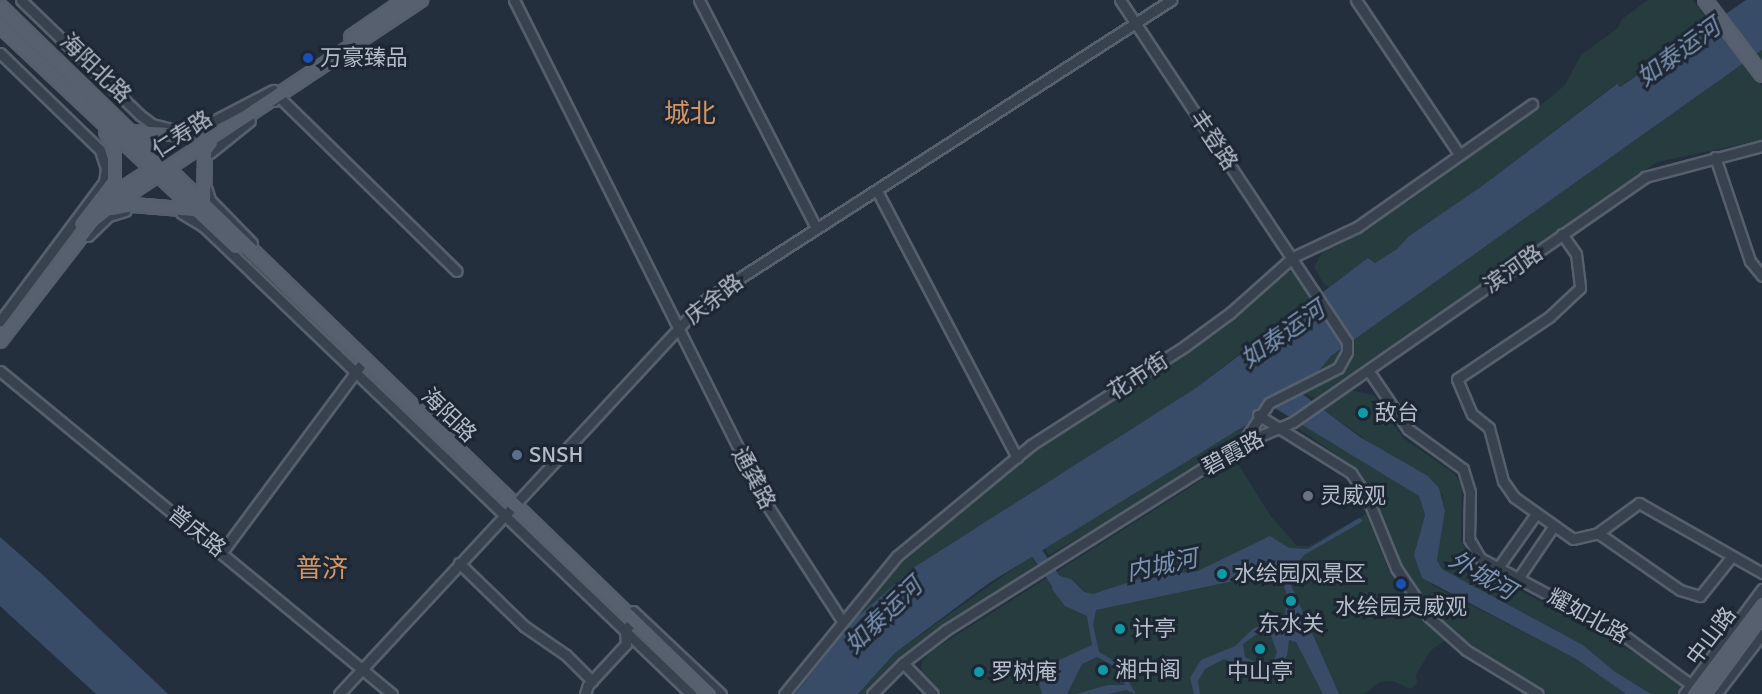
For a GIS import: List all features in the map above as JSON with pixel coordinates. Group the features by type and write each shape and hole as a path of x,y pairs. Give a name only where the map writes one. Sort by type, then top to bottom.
{"main road":[{"name":"仁寿路","path":"0,331 87,223 154,172 275,93 405,0"},
{"name":"仁寿路","path":"275,93 421,0"},
{"path":"1705,0 1762,75"},
{"path":"1712,0 1762,66"},
{"name":"海阳北路","path":"0,6 166,166"},
{"name":"海阳北路","path":"0,26 154,172"},
{"path":"87,223 114,181 114,145 99,120"},
{"path":"87,223 116,207 199,207 205,151 213,135 131,132"},
{"name":"海阳路","path":"166,166 199,207 358,369 511,507"},
{"name":"海阳路","path":"154,172 199,207 676,665 710,694"},
{"name":"仁寿路","path":"0,341 87,223"},
{"name":"中山路","path":"1699,691 1762,604"},
{"name":"中山路","path":"1699,691 1762,619"},
{"name":"海阳路","path":"676,665 702,694"}],"street":[{"path":"21,0 152,124 195,130 211,125 257,95 275,93"},
{"name":"通龚路","path":"514,0 767,505 842,621"},
{"path":"699,0 816,228"},
{"name":"丰登路","path":"1120,0 1344,332 1347,352 1338,368 1260,412"},
{"name":"庆余路","path":"339,694 677,328 713,294 877,191 1171,0"},
{"path":"1356,0 1460,154"},
{"path":"0,53 100,150 106,169 104,182 0,321"},
{"path":"275,93 457,271"},
{"path":"275,93 272,105 210,150 206,174 210,200 511,507"},
{"name":"花市街","path":"784,694 842,621 913,541 1017,458 1230,313 1293,257 1357,227 1532,104"},
{"name":"滨河路","path":"1281,428 1293,422 1645,177 1762,146"},
{"path":"1715,157 1750,261 1762,276"},
{"path":"877,191 1017,458"},
{"path":"0,348 95,228 109,216 126,211 178,212 189,215 203,225 358,369 222,552"},
{"path":"1562,234 1576,254 1580,288 1549,317 1456,379 1472,414 1489,428 1503,481 1514,497 1553,527 1573,539 1598,533 1639,503 1762,573"},
{"name":"耀如北路","path":"1368,370 1408,429 1463,469 1470,492 1469,540 1480,558 1517,580 1622,634 1699,691"},
{"name":"普庆路","path":"0,371 392,694"},
{"path":"1241,444 1260,412 1281,428"},
{"name":"碧霞路","path":"872,694 903,663 1051,561 1241,444 1281,428 1325,453 1359,483 1396,568 1429,617 1466,650 1538,694"},
{"path":"1497,569 1536,514"},
{"path":"1517,580 1553,527"},
{"path":"1598,533 1680,590 1700,596 1732,555"},
{"path":"459,563 524,626 566,655 592,681"},
{"path":"1684,694 1699,691 1762,589"},
{"path":"585,694 592,681 626,644 632,623"},
{"path":"1716,694 1758,647 1762,634"},
{"path":"903,663 933,694"},
{"path":"676,665 691,694"},
{"path":"676,665 720,694"}],"green space":[{"path":"1648,0 1693,0 1712,26 1707,24 1619,87 1616,84 1482,186 1409,236 1397,249 1375,263 1368,259 1329,287 1324,284 1314,267 1324,249 1406,203 1551,97 1565,85 1581,55 1618,28 1622,19"},
{"path":"1762,50 1762,69 1754,75 1762,86 1762,140 1657,162 1315,398 1301,393 1331,356"},
{"path":"1280,272 1297,272 1311,296 1308,301 1196,388 913,568 855,619 795,694 788,694 918,540 1032,448 1224,324"},
{"path":"1350,390 1374,395 1403,438 1455,474 1462,486 1461,540 1471,560 1492,575 1636,654 1680,684 1680,694 1651,694 1614,671 1583,645 1442,569 1437,560 1445,511 1442,494 1324,410"},
{"path":"1305,424 1419,496 1425,515 1414,555 1432,585 1576,659 1626,694 1548,694 1457,635 1411,586 1358,470 1298,428"},
{"path":"1246,425 1235,442 1191,473 1049,555 1045,548"},
{"name":"水绘园风景区","path":"1235,459 1270,515 1297,546 1309,546 1366,514 1389,571 1445,640 1430,651 1416,675 1417,684 1410,689 1393,681 1380,682 1364,694 942,694 921,672 922,661 933,650"},
{"path":"1031,556 1036,565 914,648 867,694 858,694 895,653"}],"water":[{"name":"如泰运河","path":"1746,0 1762,0 1762,50 1331,356 1301,393 1360,437 1428,476 1439,488 1445,511 1437,560 1442,569 1583,645 1614,671 1651,694 1626,694 1576,659 1422,578 1414,555 1425,515 1419,496 1273,407 1260,408 1246,425 989,583 895,653 858,694 795,694 855,619 913,568 1196,388 1368,258 1375,263 1397,249 1409,236 1482,186 1617,84 1620,87"},
{"path":"1359,518 1363,520 1304,555 1287,576 1339,694 1323,694 1296,642 1289,640 1287,656 1276,668 1256,673 1224,659 1205,669 1198,681 1200,694 1194,694 1190,678 1201,660 1235,646 1254,628 1261,626 1285,631 1286,592 1282,582 1271,573 1096,610 1093,625 1099,652 1118,663 1136,694 1126,690 1108,694 1076,694 1108,685 1125,685 1116,667 1097,657 1082,664 1067,694 1042,694 1035,671 1092,645 1087,616 1065,606 1052,589 1053,579 1060,576 1071,579 1084,592 1093,594 1145,577 1198,571 1270,536 1289,548 1308,549","holes":["1260,632 1271,636 1277,652 1274,660 1261,665 1245,657 1243,644"]},
{"path":"0,537 168,694 96,694 0,606"}],"waterway":[{"name":"内城河","path":"1028,540 1062,590"}],"place":[{"name":"万豪臻品","path":"308,58"},
{"name":"敌台","path":"1363,413"},
{"name":"SNSH","path":"517,455"},
{"name":"灵威观","path":"1308,496"},
{"name":"水绘园风景区","path":"1222,574"},
{"name":"水绘园灵威观","path":"1401,584"},
{"name":"东水关","path":"1291,601"},
{"name":"计亭","path":"1120,629"},
{"name":"中山亭","path":"1260,649"},
{"name":"湘中阁","path":"1103,670"},
{"name":"罗树庵","path":"979,672"}],"district":[{"name":"城北","path":"690,115"},
{"name":"普济","path":"322,570"}],"water label":[{"name":"外城河","path":"1482,576"}]}
